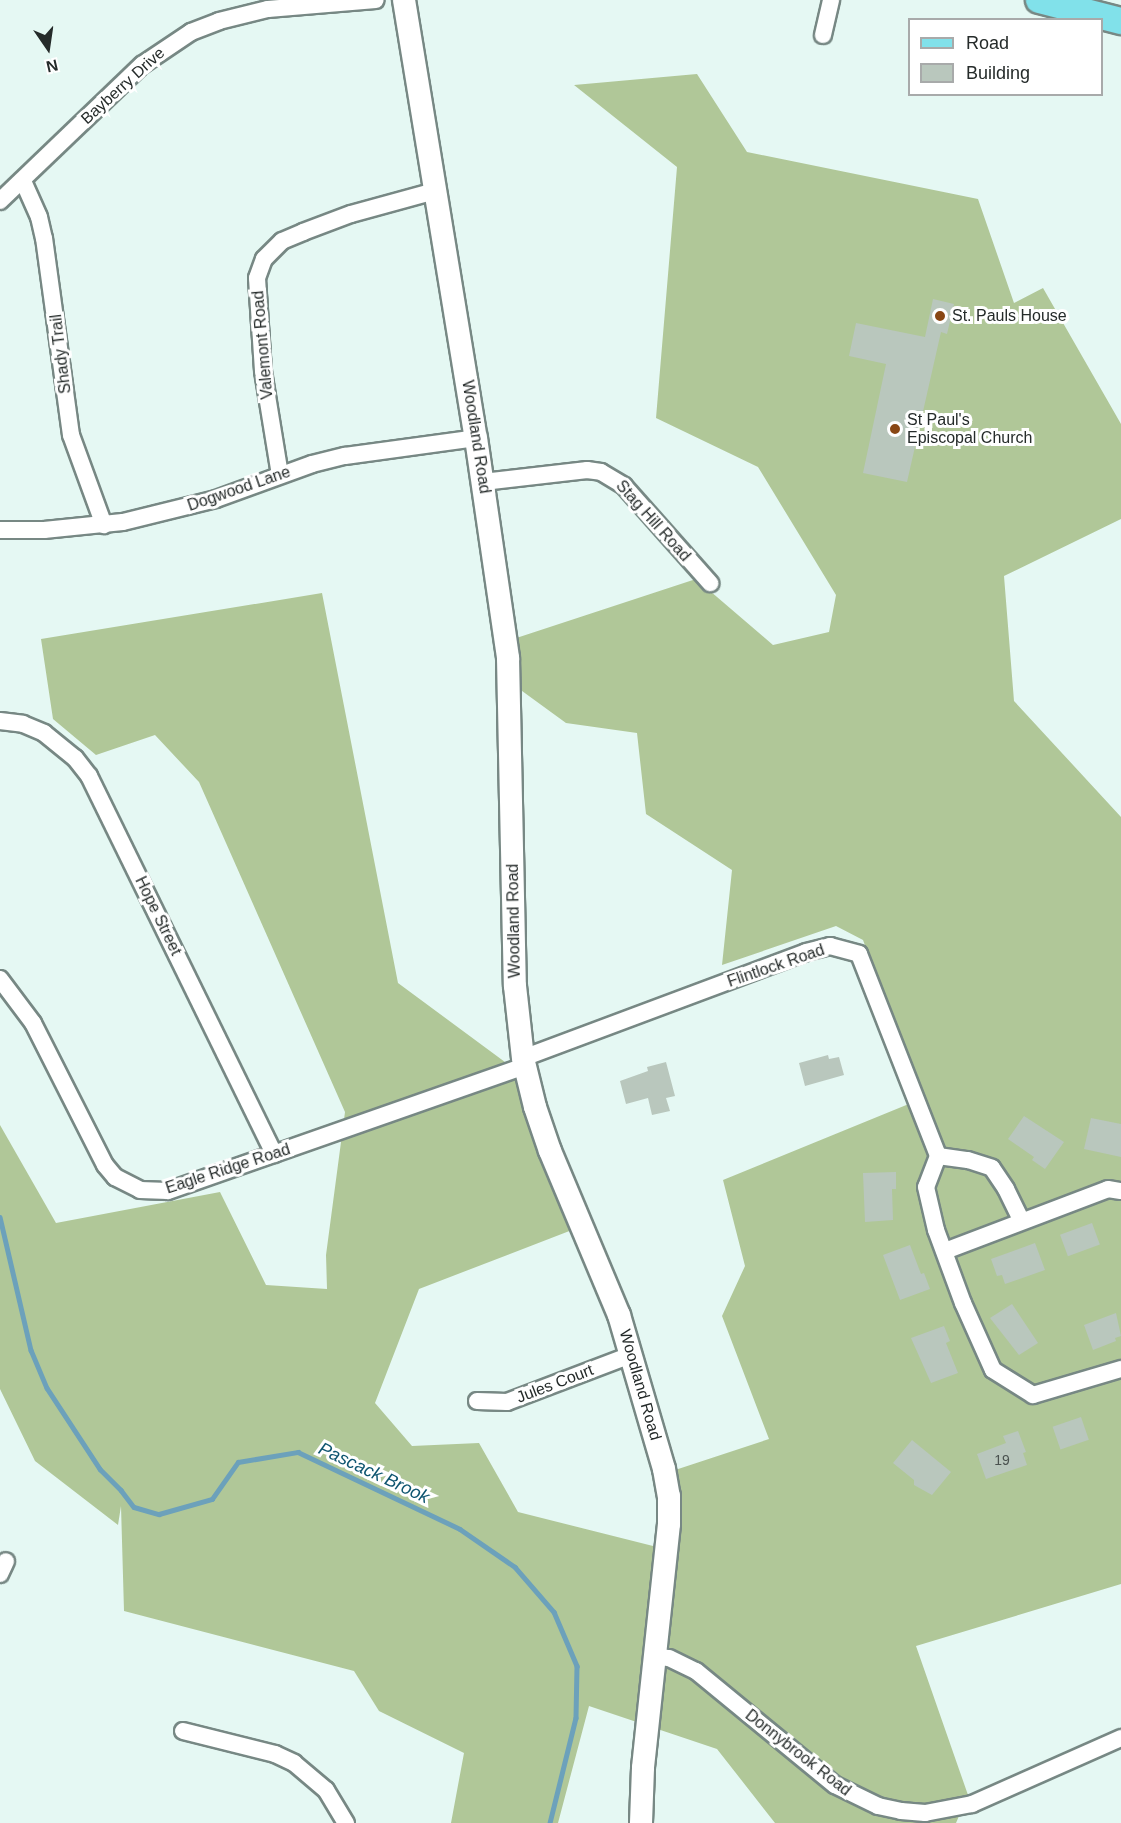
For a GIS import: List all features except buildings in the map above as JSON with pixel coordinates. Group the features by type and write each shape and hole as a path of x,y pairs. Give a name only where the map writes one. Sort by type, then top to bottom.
{"main road":[{"path":"1039,0 1121,21"}],"street":[{"name":"Bayberry Drive","path":"0,201 24,181 142,65 191,32 227,18 268,9 376,0"},
{"name":"Woodland Road","path":"404,0 483,482 508,658 515,986 524,1062 550,1151 619,1315 664,1469 669,1497 669,1524 643,1768 641,1823"},
{"path":"823,35 831,0"},
{"name":"Shady Trail","path":"24,181 45,238 65,372 71,435 104,525"},
{"name":"Valemont Road","path":"280,475 263,371 257,278 264,259 282,241 303,232 351,214 435,191"},
{"name":"Dogwood Lane","path":"0,530 104,525 176,511 280,475 345,456 476,438"},
{"name":"Stag Hill Road","path":"483,482 587,470 608,475 624,486 710,583"},
{"name":"Hope Street","path":"0,721 23,724 44,733 75,758 88,776 274,1154"},
{"name":"Flintlock Road","path":"524,1062 806,952 830,946 846,948 860,954 938,1156"},
{"name":"Eagle Ridge Road","path":"0,979 33,1023 105,1166 127,1186 147,1191 168,1191 524,1062"},
{"path":"1021,1220 1006,1189 992,1168 968,1160 938,1156 926,1187 936,1230 963,1303 993,1370 1033,1395 1121,1369"},
{"path":"945,1251 1021,1220 1108,1189 1121,1191"},
{"name":"Jules Court","path":"477,1401 507,1402 631,1355"},
{"name":"Donnybrook Road","path":"654,1656 676,1660 696,1671 835,1785 878,1806 902,1811 925,1813 972,1804 1121,1738"},
{"path":"183,1731 274,1754 294,1763 326,1790 346,1823"}],"green space":[{"path":"697,74 747,152 978,199 1014,303 1043,288 1121,424 1121,519 1004,576 1014,701 1121,817 1121,1584 916,1646 968,1795 956,1823 775,1823 717,1749 589,1706 558,1823 451,1823 464,1753 379,1711 354,1671 124,1611 121,1506 118,1525 35,1461 0,1389 0,1125 56,1223 220,1192 266,1285 327,1289 326,1255 345,1112 199,782 155,735 96,755 53,719 41,639 322,593 398,983 509,1065 572,1230 419,1289 375,1403 412,1446 479,1443 518,1512 657,1547 666,1473 769,1439 722,1316 745,1266 723,1180 921,1099 863,940 836,926 722,965 732,870 646,814 637,733 566,723 507,680 504,642 696,579 773,645 829,632 836,595 758,467 656,418 677,167 574,85"}],"waterway":[{"name":"Pascack Brook","path":"0,1217 31,1350 47,1388 100,1469 134,1507 159,1514 212,1499 238,1462 298,1452 460,1529 515,1567 554,1612 577,1666 576,1718 550,1823"}],"place":[{"name":"St. Pauls House","path":"940,316"},
{"name":"St Paul's Episcopal Church","path":"895,429"}]}
